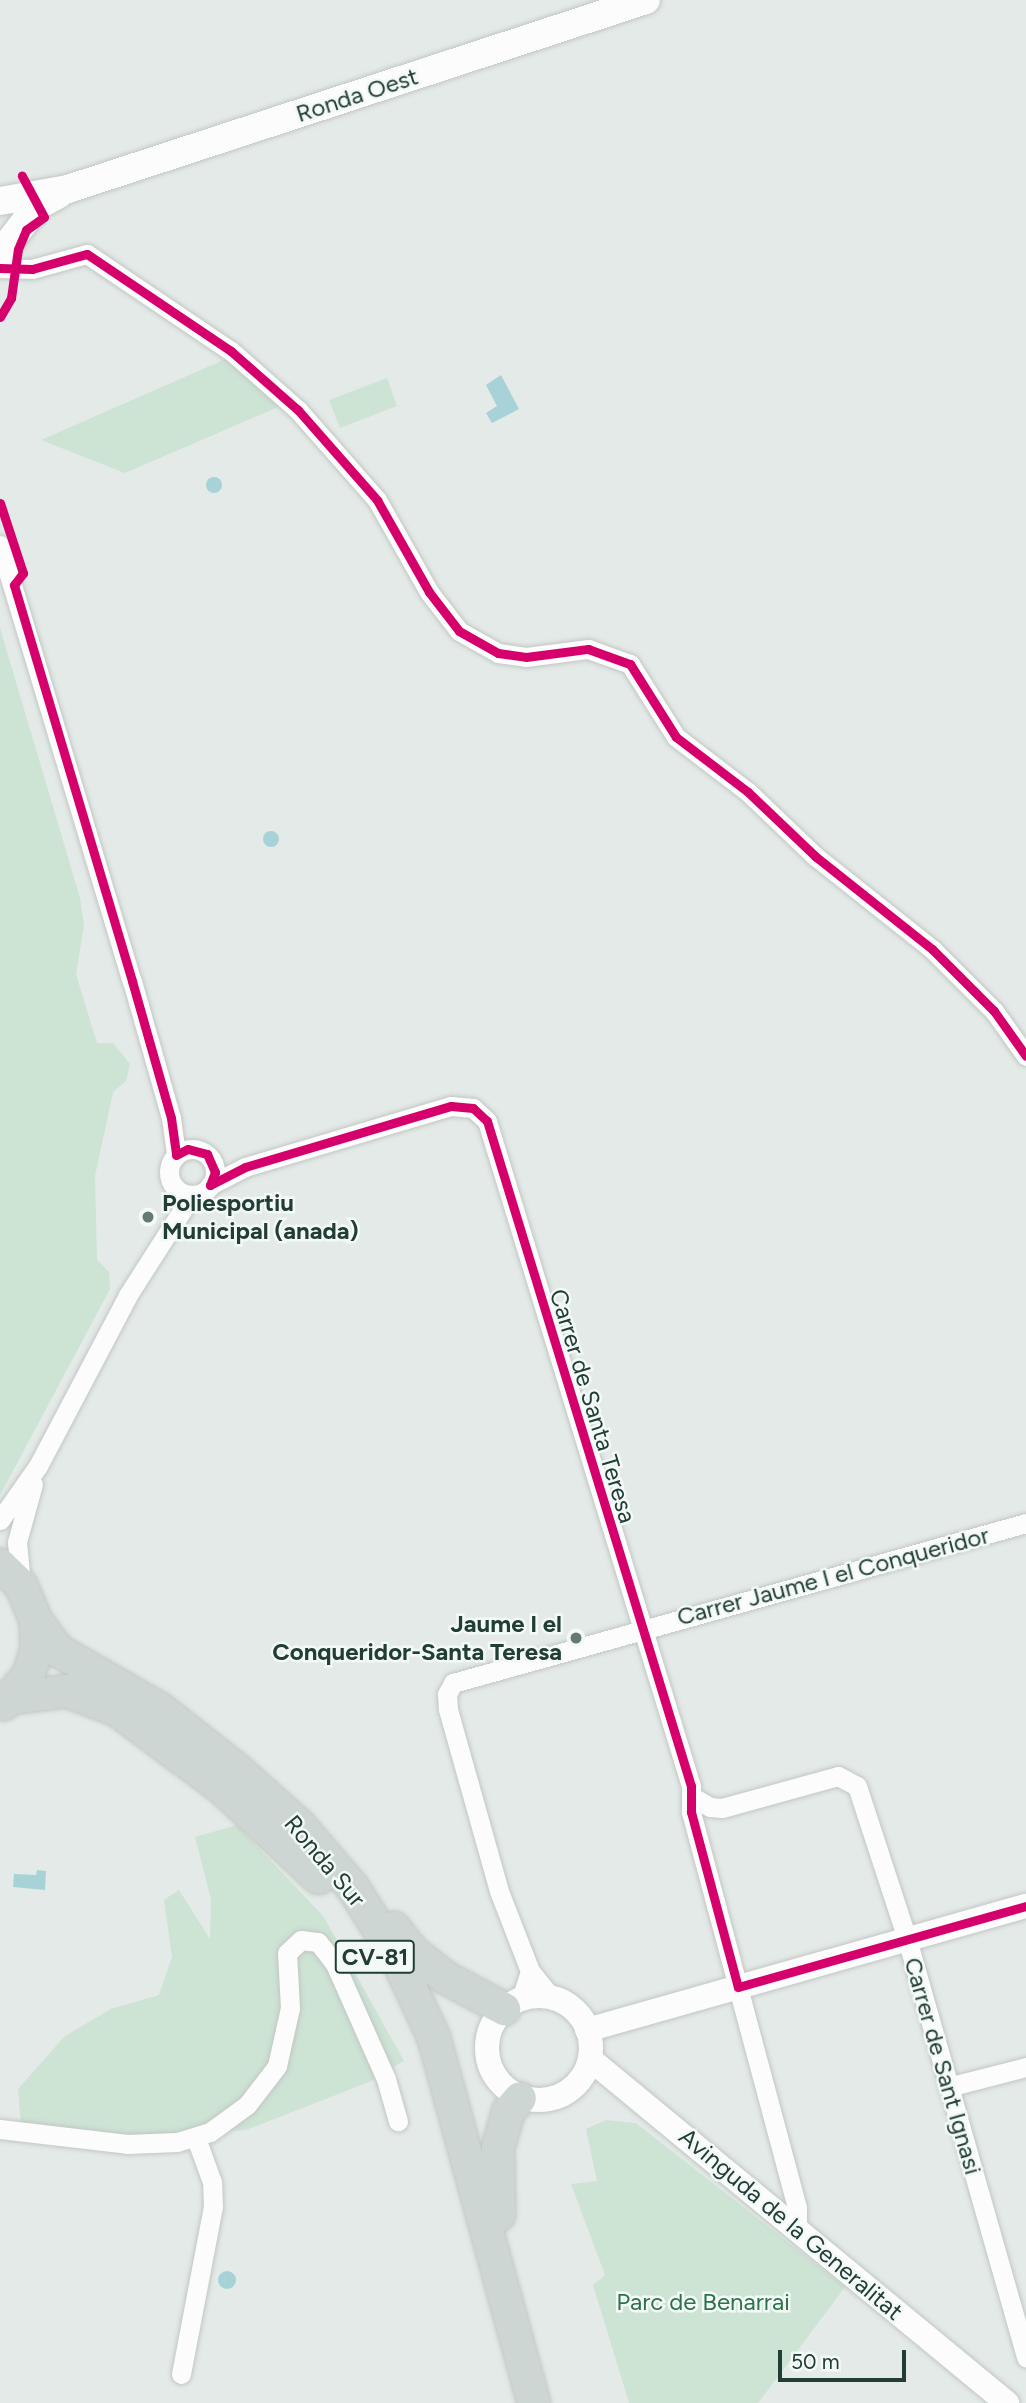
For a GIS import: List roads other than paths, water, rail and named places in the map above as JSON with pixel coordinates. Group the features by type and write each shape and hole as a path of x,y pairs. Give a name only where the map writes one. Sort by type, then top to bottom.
{"main road":[{"name":"Ronda Oest","path":"0,201 68,189 646,0"},
{"name":"Ronda Oest","path":"0,254 37,206 68,189"},
{"name":"CV-81","path":"6,1703 28,1676 37,1649 36,1622 11,1575"},
{"name":"Ronda Sur","path":"36,1622 59,1651 183,1726 299,1825 353,1888 396,1956 434,2038 534,2403"},
{"name":"Ronda Sur","path":"6,1703 67,1691 92,1697 136,1721 279,1837 323,1883 358,1929 421,2055 518,2403"},
{"path":"299,1825 362,1889 413,1952 446,1978 512,2004"},
{"path":"520,2098 504,2123 496,2176 521,2348"}],"street":[{"path":"0,268 32,269 87,254 232,351 298,410 377,500 429,592 464,636 506,655 588,649 630,664 676,737 748,792 816,856 932,949 994,1011 1026,1056"},
{"path":"0,545 171,1118 194,1155 215,1172 210,1185"},
{"name":"Carrer de Santa Teresa","path":"185,1192 210,1185 245,1167 451,1107 464,1105 481,1113 491,1128 691,1796 691,1812 797,2208 797,2229"},
{"path":"0,1520 38,1466 163,1234 187,1209 185,1192 169,1169 194,1155"},
{"name":"Carrer de Santa Teresa","path":"194,1155 245,1167"},
{"path":"11,1575 17,1542 38,1466"},
{"name":"Carrer Jaume I el Conqueridor","path":"530,1971 499,1891 447,1694 453,1683 467,1676 1026,1523"},
{"name":"Carrer de Sant Ignasi","path":"691,1796 710,1807 722,1808 847,1777 857,1786 907,1940 1026,2357"},
{"path":"592,2023 594,2068 561,2096 534,2101 520,2098 494,2075 487,2058 487,2040 512,2004 530,1971 552,1998 592,2023 738,1987 1026,1906"},
{"path":"0,2129 127,2144 196,2138 247,2105 277,2066 289,2022 287,1953 301,1940 318,1942 335,1964 386,2079 398,2121"},
{"path":"512,2004 552,1998"},
{"path":"948,2087 1026,2067"},
{"name":"Avinguda de la Generalitat","path":"594,2068 797,2229 1007,2403"},
{"path":"181,2374 213,2207 212,2182 196,2138"}],"water":[{"path":"501,375 519,409 492,423 486,413 497,406 486,385"},
{"path":"214,477 220,479 220,491 214,493 208,491 206,485 208,479"},
{"path":"268,831 274,831 279,839 277,845 268,847 263,842 263,836"},
{"path":"37,1870 46,1871 45,1890 13,1887 14,1874 36,1875"},
{"path":"227,2271 233,2274 236,2280 233,2286 227,2289 221,2286 218,2280 221,2274"}],"place":[{"name":"Poliesportiu Municipal (anada)","path":"148,1217"},
{"name":"Jaume I el Conqueridor-Santa Teresa","path":"576,1638"}],"park label":[{"name":"Parc de Benarrai","path":"703,2302"}]}
